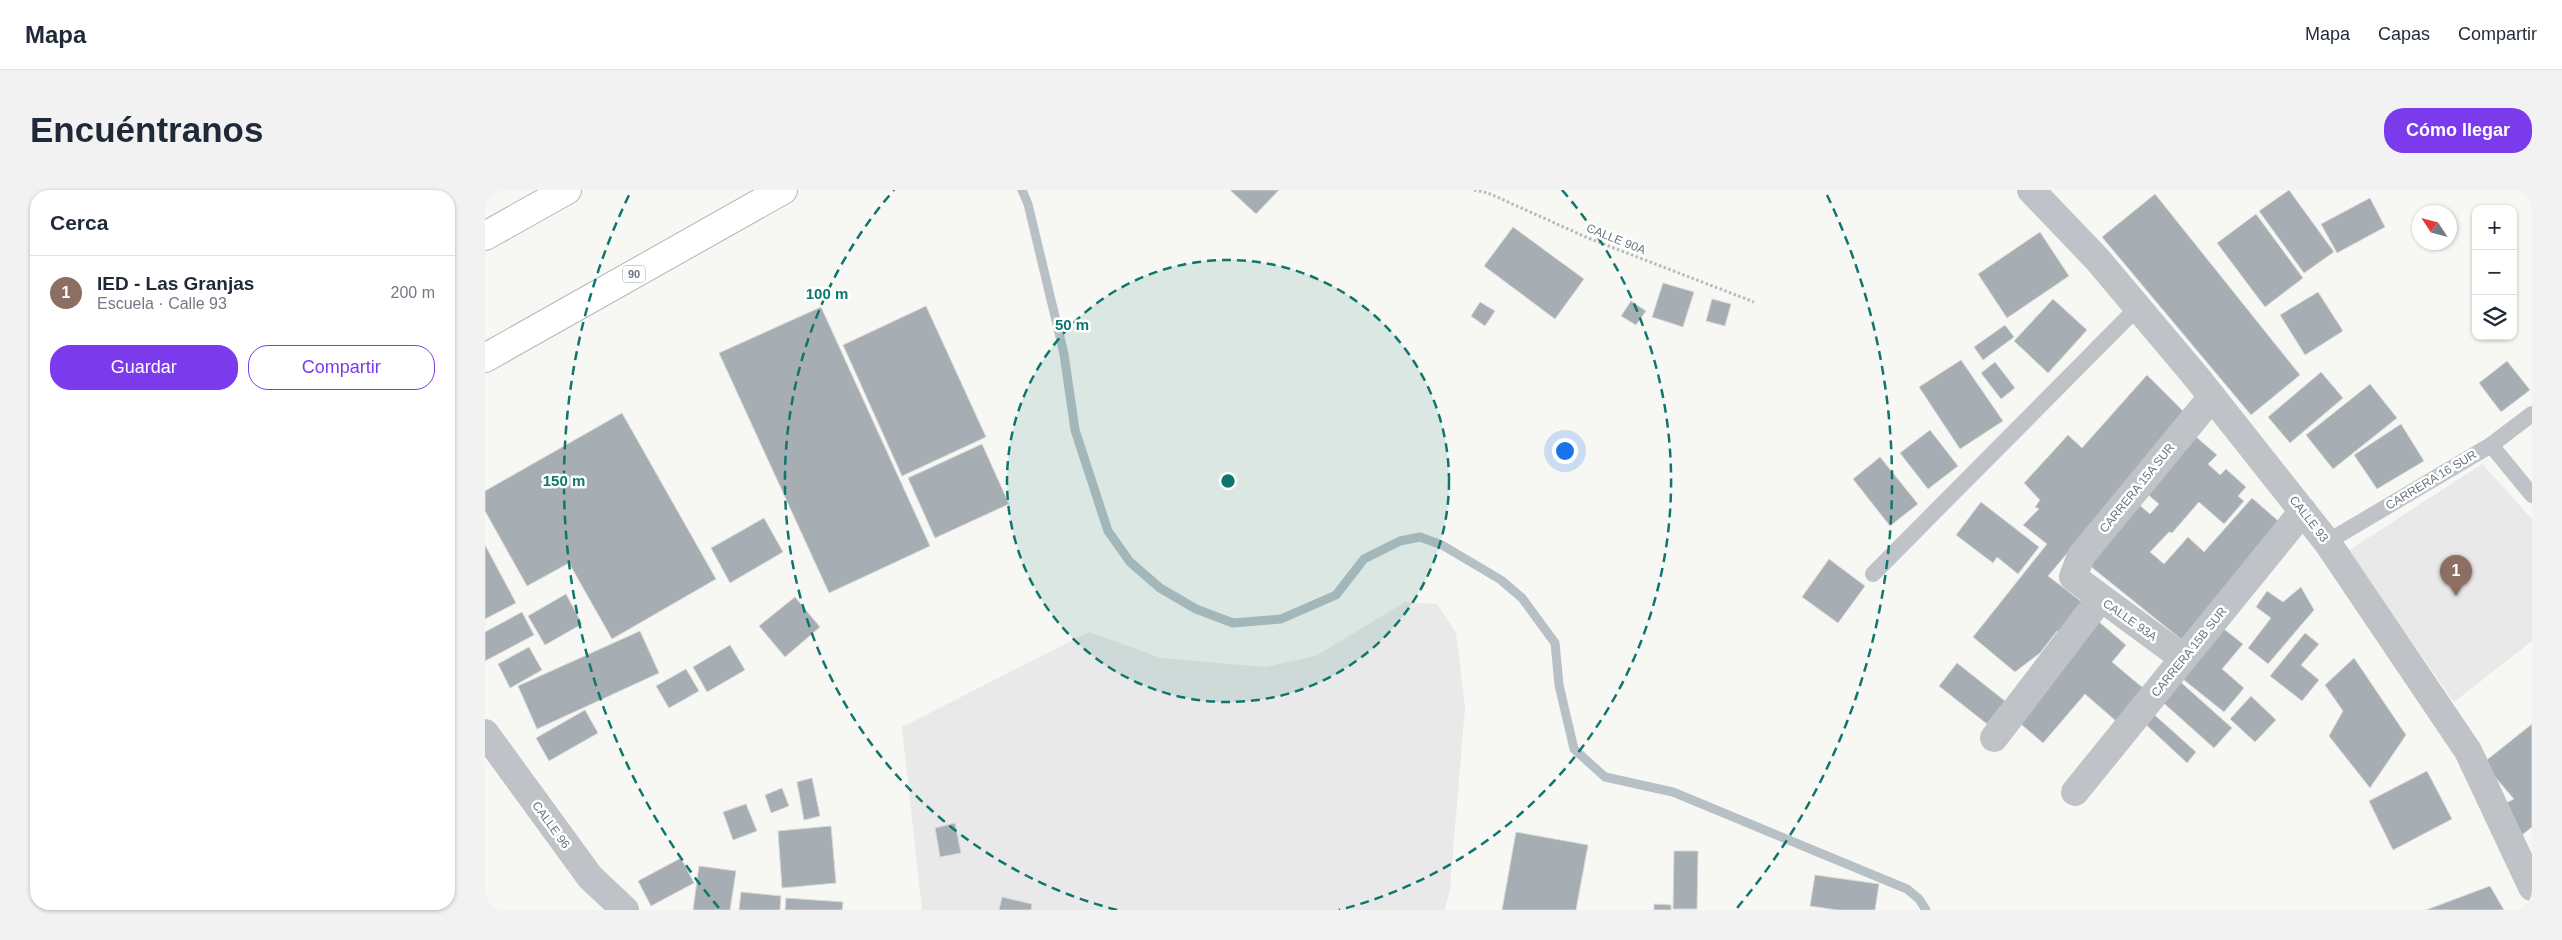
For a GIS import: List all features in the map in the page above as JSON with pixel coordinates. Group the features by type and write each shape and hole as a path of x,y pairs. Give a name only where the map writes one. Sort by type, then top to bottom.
{"highway":[{"path":"485,236 567,190"},
{"name":"90","path":"485,358 783,190"}],"street":[{"name":"CALLE 93","path":"2031,190 2097,259 2212,396 2327,542 2468,751 2532,887"},
{"name":"CARRERA 15A SUR","path":"2078,582 2073,577 2081,556 2212,396"},
{"name":"CARRERA 15B SUR","path":"2075,792 2303,511"},
{"name":"CALLE 93A","path":"2078,582 2183,658"},
{"path":"1993,738 2100,599"},
{"name":"CALLE 96","path":"485,733 589,877 625,910"}],"lane":[{"path":"1873,574 2138,308"},
{"name":"CARRERA 16 SUR","path":"2327,542 2491,445 2532,414"},
{"path":"2491,445 2532,495"}],"path":[{"name":"CALLE 90A","path":"1474,190 1488,193 1589,238 1754,302"}],"shaded area":[{"path":"2482,464 2532,519 2532,641 2454,702 2348,551"},
{"path":"1405,602 1437,604 1456,633 1465,707 1450,888 1445,910 922,910 902,727 1089,632 1161,658 1265,667 1316,656"}],"building":[{"path":"1230,190 1279,190 1256,214"},
{"path":"2289,190 2334,252 2304,273 2259,211"},
{"path":"2155,194 2300,375 2251,415 2102,237"},
{"path":"2370,198 2385,227 2337,253 2321,224"},
{"path":"2256,214 2303,278 2265,307 2217,243"},
{"path":"1513,227 1584,279 1555,319 1484,266"},
{"path":"2040,232 2069,276 2007,318 1978,274"},
{"path":"1663,283 1694,292 1683,327 1652,317"},
{"path":"2318,292 2343,331 2305,355 2280,315"},
{"path":"1712,299 1731,304 1725,326 1706,321"},
{"path":"2053,299 2087,330 2048,373 2014,341"},
{"path":"1631,301 1646,311 1636,325 1621,316"},
{"path":"1480,302 1495,311 1485,326 1471,316"},
{"path":"926,306 986,437 902,476 843,345"},
{"path":"821,307 930,546 829,593 719,353"},
{"path":"2005,325 2014,337 1983,360 1974,347"},
{"path":"1961,360 2003,421 1960,449 1919,387"},
{"path":"2507,361 2530,390 2501,412 2479,383"},
{"path":"1995,362 2015,388 2001,399 1981,373"},
{"path":"2321,372 2343,398 2290,443 2268,417"},
{"path":"2147,375 2185,413 2048,576 2086,605 2061,634 2057,631 2040,653 2015,672 1973,637 2047,544 2023,525 2039,509 2035,507 2040,500 2024,483 2068,435 2082,448"},
{"path":"2370,384 2397,418 2333,469 2306,435"},
{"path":"622,413 716,579 612,639 569,563 527,586 485,511 485,491"},
{"path":"2401,424 2424,461 2377,489 2354,455"},
{"path":"1930,430 1958,466 1928,489 1900,453"},
{"path":"2195,436 2217,455 2208,464 2220,475 2226,469 2246,487 2238,496 2244,501 2224,524 2199,502 2172,533 2169,532 2150,552 2164,564 2188,537 2204,552 2252,498 2284,526 2182,640 2084,561 2136,502 2150,514 2159,504 2145,492"},
{"path":"982,444 1009,504 935,538 908,478"},
{"path":"1880,457 1918,504 1890,526 1853,479"},
{"path":"1981,502 2039,547 2018,574 1997,557 1993,563 1956,535"},
{"path":"764,518 783,552 730,583 711,548"},
{"path":"485,545 516,603 485,619"},
{"path":"1829,559 1865,586 1838,623 1802,597"},
{"path":"2301,587 2314,610 2268,664 2248,648 2271,618 2256,607 2267,591 2283,602"},
{"path":"566,594 582,624 545,645 528,616"},
{"path":"795,597 820,627 785,657 759,626"},
{"path":"522,612 534,635 485,661 485,632"},
{"path":"2098,621 2126,645 2112,662 2143,688 2116,721 2085,694 2043,743 2015,719"},
{"path":"2220,626 2243,644 2222,669 2244,688 2224,712 2179,676"},
{"path":"640,631 659,673 537,729 518,686"},
{"path":"2305,633 2319,644 2301,665 2319,680 2302,701 2270,676"},
{"path":"730,645 745,670 707,692 693,667"},
{"path":"529,647 542,670 510,688 498,664"},
{"path":"2354,658 2406,735 2370,788 2329,736 2343,711 2325,685"},
{"path":"1957,663 2005,701 1987,724 1939,686"},
{"path":"686,669 699,691 669,708 656,686"},
{"path":"2176,678 2232,728 2214,748 2158,698"},
{"path":"2251,696 2276,720 2255,742 2230,719"},
{"path":"585,710 598,733 549,761 536,738"},
{"path":"2149,710 2196,752 2187,763 2141,720"},
{"path":"2532,724 2532,827 2522,835 2504,804 2514,799 2483,763"},
{"path":"2427,771 2452,819 2393,850 2369,801"},
{"path":"812,778 820,816 804,820 797,782"},
{"path":"782,788 789,806 771,813 765,795"},
{"path":"746,804 757,831 733,840 723,812"},
{"path":"955,823 961,853 940,857 935,828"},
{"path":"831,826 836,883 782,888 778,831"},
{"path":"1516,832 1588,845 1576,910 1502,910"},
{"path":"1674,851 1698,851 1697,909 1673,909"},
{"path":"681,858 694,883 651,906 638,881"},
{"path":"699,866 736,871 730,910 693,910"},
{"path":"1815,875 1879,884 1875,910 1837,910 1810,906"},
{"path":"2490,886 2504,910 2426,910"},
{"path":"741,892 781,896 780,910 739,910"},
{"path":"1002,897 1032,904 1031,910 999,910"},
{"path":"786,898 843,902 842,910 785,910"},
{"path":"1654,904 1671,905 1671,910 1654,910"}],"waterway":[{"path":"1022,190 1028,204 1064,354 1075,430 1108,531 1130,562 1160,588 1196,609 1233,623 1281,619 1336,595 1364,559 1400,541 1420,537 1442,545 1501,580 1522,598 1555,643 1559,685 1574,749 1605,777 1673,792 1907,889 1919,899 1926,910"}],"place":[{"name":"IED - Las Granjas","path":"2456,596"}]}
